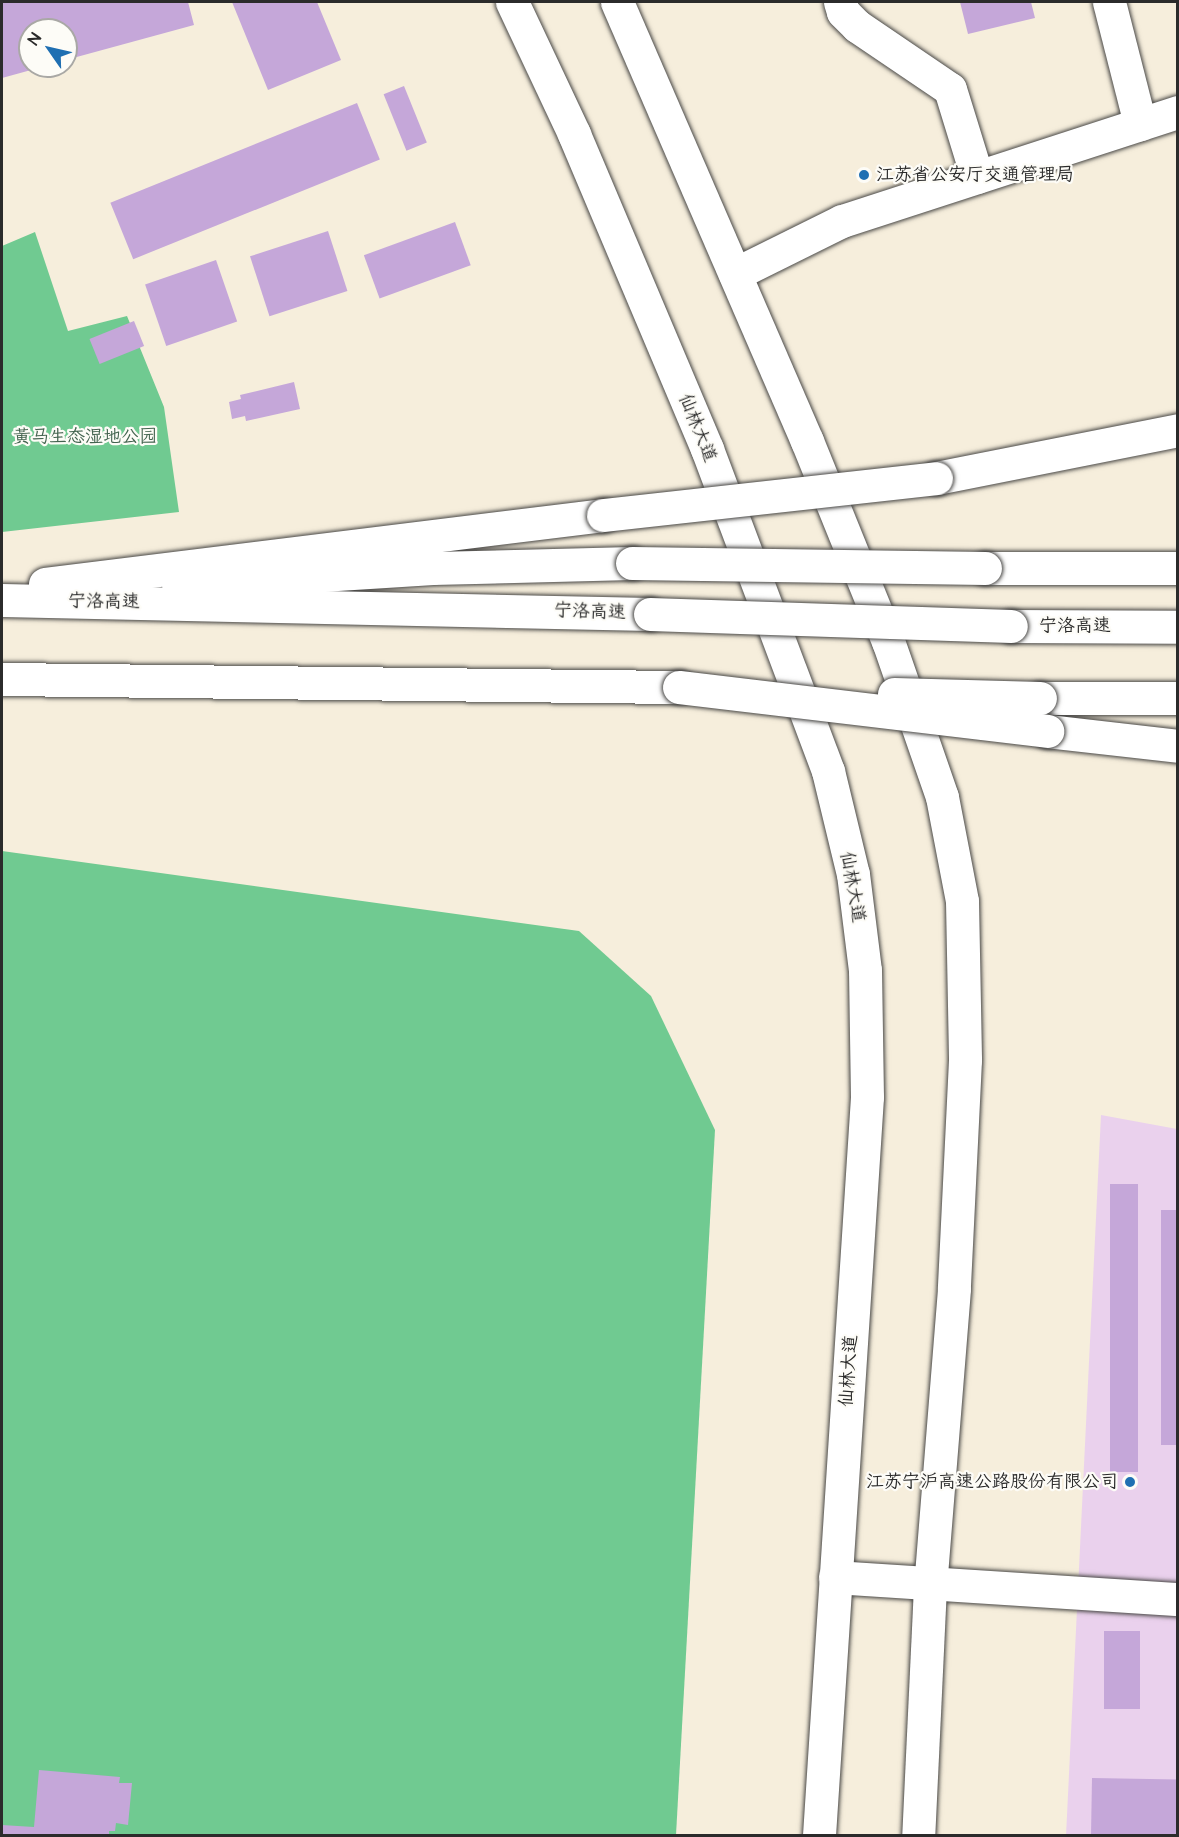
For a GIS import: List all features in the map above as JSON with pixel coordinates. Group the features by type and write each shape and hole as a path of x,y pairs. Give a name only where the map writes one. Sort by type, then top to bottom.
{"main road":[{"name":"仙林大道","path":"512,2 574,134 707,449 828,771 853,874 865,970 867,1097 819,1836"},
{"path":"617,2 735,274 888,641 942,796 962,901 965,1060 954,1289 930,1586 918,1836"},
{"path":"840,2 843,12 857,26 950,89 977,177"},
{"path":"1109,2 1140,124"},
{"path":"735,274 842,221 1178,112"},
{"path":"2,590 603,515 936,478 1178,430"},
{"path":"2,594 432,568 632,563 1178,568"},
{"name":"宁洛高速","path":"2,600 650,614 1011,626 1178,627"},
{"path":"2,679 679,687 1040,698 1178,698"},
{"path":"679,687 1178,746"},
{"path":"835,1577 930,1586 1178,1599"}],"shaded area":[{"name":"江苏宁沪高速公路股份有限公司","path":"1101,1115 1177,1129 1177,1835 1066,1836"}],"green space":[{"name":"黄马生态湿地公园","path":"35,232 68,331 127,316 164,407 179,512 2,532 2,246"},
{"path":"2,851 579,931 651,996 715,1130 676,1835 2,1836"}],"building":[{"path":"2,2 188,2 194,25 78,57 78,18 18,18 18,74 2,78"},
{"path":"232,2 317,2 341,60 268,90"},
{"path":"960,2 1031,2 1035,18 968,34"},
{"path":"404,86 427,143 406,151 384,94"},
{"path":"357,103 380,160 133,259 110,203"},
{"path":"455,222 471,265 380,298 364,255"},
{"path":"328,231 347,291 269,316 250,256"},
{"path":"216,260 237,321 166,346 145,284"},
{"path":"134,321 144,346 100,364 89,339"},
{"path":"294,382 300,409 246,421 245,416 232,419 229,402 241,399 240,395"},
{"path":"1110,1184 1138,1184 1138,1472 1110,1472"},
{"path":"1161,1210 1178,1210 1178,1445 1161,1445"},
{"path":"1104,1631 1140,1631 1140,1709 1104,1709"},
{"path":"39,1770 120,1777 119,1783 132,1783 128,1825 116,1823 115,1831 109,1831 109,1836 2,1836 2,1825 34,1827"},
{"path":"1092,1778 1178,1780 1177,1836 1091,1836"}],"place":[{"name":"江苏省公安厅交通管理局","path":"864,175"},
{"name":"江苏宁沪高速公路股份有限公司","path":"1130,1482"}]}
